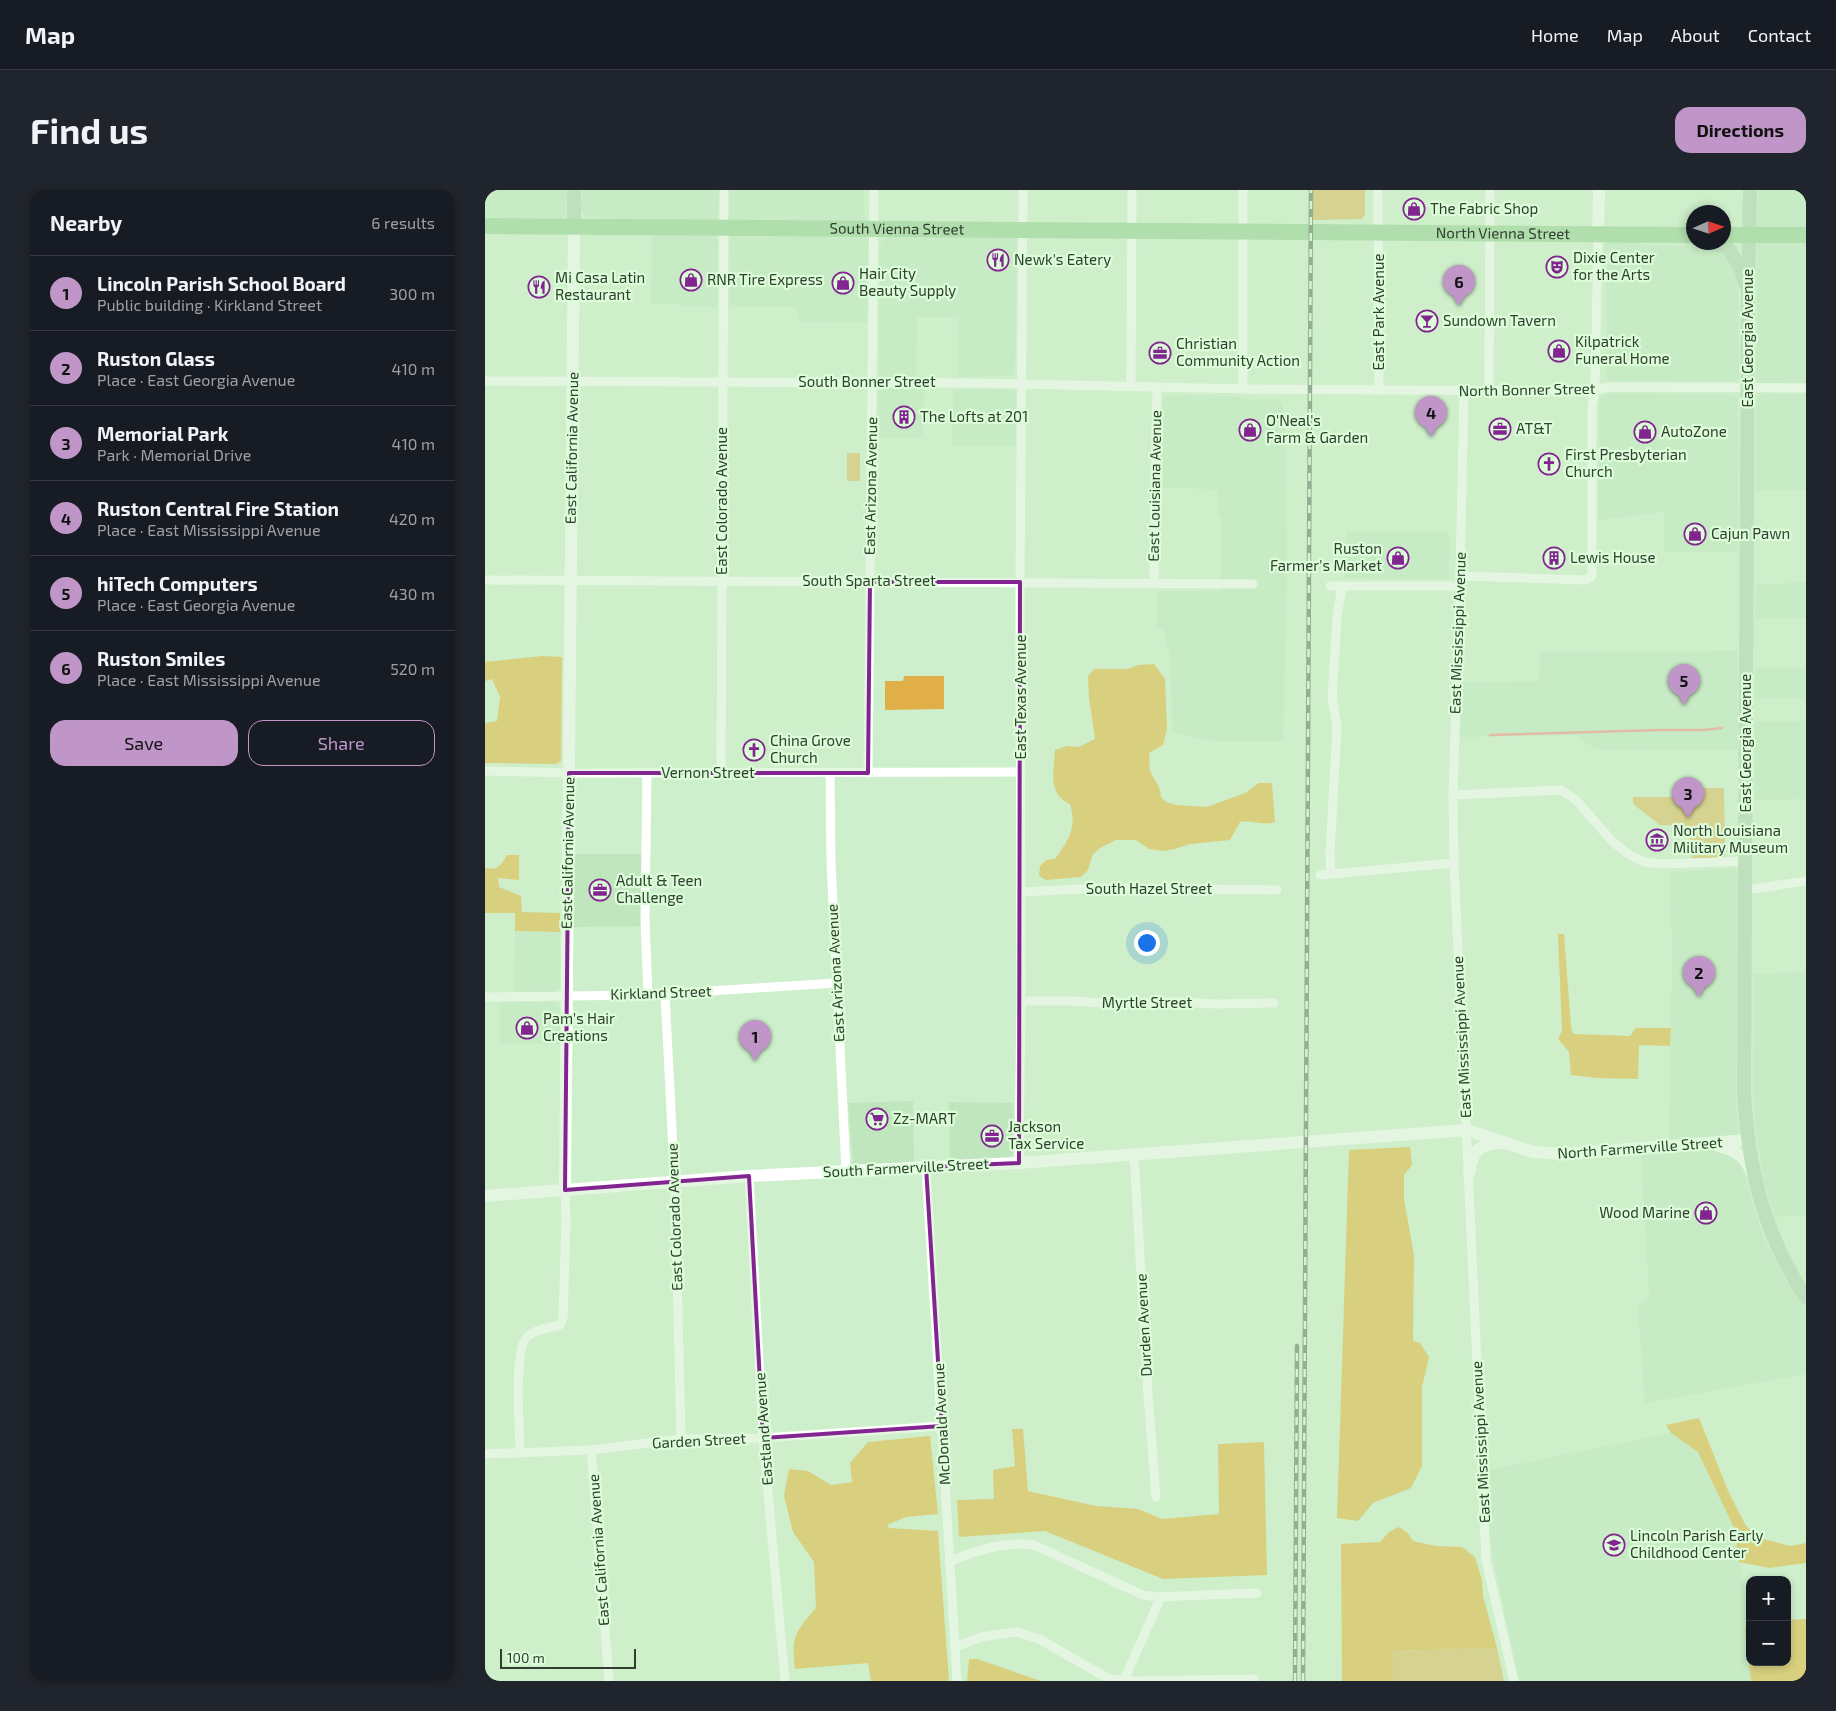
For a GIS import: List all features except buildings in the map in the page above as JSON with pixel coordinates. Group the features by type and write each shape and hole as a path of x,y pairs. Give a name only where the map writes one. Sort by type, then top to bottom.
{"highway":[{"name":"South Vienna Street","path":"485,226 1310,232"},
{"name":"North Vienna Street","path":"1310,232 1686,236"},
{"path":"1731,235 1806,235"}],"main road":[{"path":"574,190 574,227"},
{"name":"East Georgia Avenue","path":"1750,190 1744,1091 1748,1140 1760,1202 1775,1242 1806,1298"},
{"path":"1730,250 1741,269 1748,294"}],"street":[{"name":"East Colorado Avenue","path":"721,772 724,190"},
{"name":"East Arizona Avenue","path":"869,773 874,190"},
{"name":"East Texas Avenue","path":"1019,1163 1023,190"},
{"path":"1131,386 1133,190"},
{"path":"1243,190 1245,389"},
{"name":"East Park Avenue","path":"1377,190 1379,390"},
{"path":"1489,391 1490,190"},
{"path":"1461,576 1586,580 1592,576 1592,416 1595,390 1599,190"},
{"name":"East California Avenue","path":"520,1453 520,1349 526,1338 537,1331 559,1326 563,1318 567,1221 565,1190 565,996 574,227"},
{"name":"South Bonner Street","path":"485,381 873,382 1245,389"},
{"name":"North Bonner Street","path":"1245,389 1489,391 1595,390 1611,387 1806,388"},
{"name":"East Louisiana Avenue","path":"1154,584 1157,388"},
{"name":"East Mississippi Avenue","path":"1464,391 1461,576 1453,795 1454,863 1486,1560 1513,1681"},
{"name":"South Sparta Street","path":"485,580 1253,584"},
{"path":"1330,586 1460,586"},
{"path":"1331,874 1330,854 1337,727 1332,698 1337,617 1342,586"},
{"name":"Vernon Street","path":"485,771 830,774 1021,772"},
{"path":"647,772 645,920 648,995"},
{"name":"East Arizona Avenue","path":"830,774 836,984 846,1171"},
{"path":"1453,795 1561,790 1576,800 1612,841 1636,859 1652,864 1746,861"},
{"path":"1320,874 1454,863"},
{"path":"1746,890 1806,881"},
{"name":"South Hazel Street","path":"1021,892 1102,888 1277,890"},
{"name":"Kirkland Street","path":"485,997 648,995 836,984"},
{"name":"East Colorado Avenue","path":"665,994 675,1181 681,1439"},
{"name":"Myrtle Street","path":"1021,1001 1274,1003"},
{"name":"North Farmerville Street","path":"1327,1139 1467,1130 1533,1152 1563,1154 1748,1140"},
{"name":"South Farmerville Street","path":"485,1196 749,1176 1019,1163 1327,1139"},
{"path":"1469,1173 1471,1158 1478,1150 1485,1145 1506,1143"},
{"path":"1693,1144 1733,1149 1746,1163 1755,1181"},
{"name":"Durden Avenue","path":"1134,1154 1156,1497"},
{"name":"McDonald Avenue","path":"926,1166 957,1681"},
{"name":"Eastland Avenue","path":"749,1176 763,1438 785,1681"},
{"name":"Garden Street","path":"485,1454 591,1450 681,1439 763,1438 942,1426"},
{"name":"East California Avenue","path":"591,1450 609,1681"},
{"path":"949,1562 997,1546 1017,1542 1034,1545 1143,1595 1161,1597 1257,1593"},
{"path":"1123,1680 1161,1597"},
{"path":"955,1647 981,1637 1017,1632 1039,1639 1109,1679 1254,1679"}],"highlighted area":[{"path":"870,582 1020,582 1019,1163 926,1167 942,1426 763,1438 749,1176 565,1190 569,773 868,773"}],"shaded area":[{"path":"485,190 567,190 566,210 563,218 559,219 485,217"},
{"path":"582,190 864,190 868,243 868,322 798,321 797,307 729,307 730,220 587,217 581,210"},
{"path":"1313,190 1365,190 1365,214 1362,219 1313,220"},
{"path":"1758,190 1806,190 1806,383 1761,383 1756,378"},
{"path":"652,234 713,235 718,240 717,307 651,304"},
{"path":"884,237 1015,238 1017,243 1015,375 958,377 959,317 917,317 916,376 924,376 923,438 878,438 880,245"},
{"path":"1615,240 1642,244 1686,246 1686,250 1714,250 1725,255 1734,266 1738,293 1739,376 1737,381 1607,380 1607,257 1604,253 1606,242"},
{"path":"953,389 1009,389 1015,391 1017,394 1016,446 952,446"},
{"path":"1611,393 1728,394 1738,398 1738,552 1664,552 1664,512 1598,520 1599,400 1601,396"},
{"path":"1762,394 1806,394 1806,490 1756,490 1756,399"},
{"path":"1169,395 1238,396 1249,400 1278,399 1283,408 1286,443 1287,576 1283,741 1211,741 1173,733 1169,650 1163,629 1157,629 1157,591 1221,591 1221,515 1218,515 1217,489 1161,488 1161,406 1164,397"},
{"path":"847,453 860,453 860,481 847,481"},
{"name":"Ruston Farmer's Market","path":"1346,532 1449,532 1449,579 1345,578"},
{"path":"1806,582 1806,618 1755,619 1756,585"},
{"path":"1738,651 1738,750 1595,749 1576,735 1460,737 1462,682 1539,681 1540,652"},
{"path":"543,656 562,657 561,761 556,764 485,763 485,723 497,721 500,697 492,679 485,681 485,662"},
{"path":"1154,664 1165,679 1167,729 1163,745 1149,753 1150,770 1158,785 1161,797 1166,802 1177,805 1207,807 1245,793 1259,783 1272,783 1275,822 1240,822 1230,840 1190,844 1163,851 1149,849 1136,840 1116,840 1093,854 1088,870 1081,877 1046,880 1039,876 1040,866 1046,860 1055,859 1068,839 1073,820 1070,804 1058,794 1053,781 1055,750 1067,746 1079,747 1095,739 1088,676 1094,669 1128,669 1138,665"},
{"path":"1755,667 1806,668 1806,699 1755,698"},
{"path":"904,676 944,676 944,709 885,710 885,681 903,681"},
{"path":"1755,721 1806,721 1806,799 1755,800"},
{"path":"1679,788 1724,788 1725,857 1692,859 1689,831 1683,825 1660,825 1633,804 1633,797 1678,797"},
{"path":"573,854 643,854 642,926 572,927"},
{"path":"507,855 519,855 519,880 498,878 499,887 521,896 522,912 560,913 560,932 515,931 515,913 485,913 485,868 496,868"},
{"path":"1732,868 1738,875 1736,1099 1738,1132 1737,1135 1669,1141 1672,951 1670,872"},
{"path":"515,931 560,932 560,987 557,992 514,992"},
{"path":"1558,934 1564,934 1573,1034 1630,1036 1636,1028 1671,1028 1670,1046 1639,1045 1638,1079 1596,1078 1571,1075 1569,1052 1558,1039 1562,1031"},
{"path":"1806,972 1806,1215 1775,1217 1764,1184 1755,1125 1753,1086 1754,974"},
{"path":"500,1002 554,1002 558,1004 560,1010 560,1044 500,1043"},
{"path":"913,1101 914,1162 855,1165 853,1163 848,1103"},
{"path":"949,1102 1013,1103 1012,1156 950,1160"},
{"path":"1410,1147 1412,1165 1404,1175 1404,1199 1414,1255 1413,1341 1420,1343 1429,1357 1422,1387 1422,1466 1411,1488 1373,1503 1358,1521 1337,1518 1349,1150"},
{"path":"1716,1150 1729,1153 1743,1168 1763,1236 1783,1275 1806,1312 1806,1374 1645,1403 1638,1307 1649,1295 1641,1154"},
{"path":"1699,1418 1729,1493 1746,1526 1760,1538 1790,1546 1806,1543 1806,1563 1769,1568 1739,1562 1734,1528 1698,1452 1671,1433 1666,1425"},
{"path":"1012,1429 1023,1429 1028,1491 1096,1506 1138,1509 1162,1519 1219,1514 1218,1444 1264,1442 1267,1575 1163,1579 1045,1531 959,1537 957,1500 994,1499 993,1470 1015,1466"},
{"name":"Lincoln Parish Early Childhood Center","path":"1671,1433 1698,1452 1734,1528 1746,1599 1746,1666 1749,1666 1751,1681 1519,1681 1488,1527 1485,1471"},
{"path":"930,1436 938,1514 906,1517 887,1525 889,1528 938,1531 949,1681 871,1681 868,1663 795,1669 794,1642 796,1635 803,1623 816,1608 814,1562 793,1532 784,1496 789,1469 808,1471 831,1485 852,1482 850,1463 868,1442"},
{"path":"1399,1527 1408,1533 1413,1541 1435,1546 1462,1547 1475,1557 1497,1648 1392,1651 1393,1681 1342,1681 1341,1544 1380,1542 1389,1532"},
{"path":"1806,1619 1806,1681 1751,1681 1749,1666 1791,1666 1791,1620"},
{"path":"1497,1648 1504,1681 1393,1681 1391,1651"},
{"path":"969,1659 977,1659 1041,1681 967,1681"}],"waterway":[{"path":"1490,735 1722,728"}],"railway":[{"path":"1303,1681 1311,190"},
{"path":"1295,1681 1297,1346"}],"place":[{"name":"The Fabric Shop","path":"1414,209"},
{"name":"Newk's Eatery","path":"998,260"},
{"name":"Dixie Center for the Arts","path":"1557,267"},
{"name":"RNR Tire Express","path":"691,280"},
{"name":"Hair City Beauty Supply","path":"843,283"},
{"name":"Mi Casa Latin Restaurant","path":"539,287"},
{"name":"Ruston Smiles","path":"1459,306"},
{"name":"Sundown Tavern","path":"1427,321"},
{"name":"Kilpatrick Funeral Home","path":"1559,351"},
{"name":"Christian Community Action","path":"1160,353"},
{"name":"The Lofts at 201","path":"904,417"},
{"name":"AT&T","path":"1500,429"},
{"name":"O'Neal's Farm & Garden","path":"1250,430"},
{"name":"AutoZone","path":"1645,432"},
{"name":"Ruston Central Fire Station","path":"1431,437"},
{"name":"First Presbyterian Church","path":"1549,464"},
{"name":"Cajun Pawn","path":"1695,534"},
{"name":"Ruston Farmer's Market","path":"1398,558"},
{"name":"Lewis House","path":"1554,558"},
{"name":"hiTech Computers","path":"1684,705"},
{"name":"China Grove Church","path":"754,750"},
{"name":"Memorial Park","path":"1688,818"},
{"name":"North Louisiana Military Museum","path":"1657,840"},
{"name":"Adult & Teen Challenge","path":"600,890"},
{"name":"Ruston Glass","path":"1699,997"},
{"name":"Pam's Hair Creations","path":"527,1028"},
{"name":"Lincoln Parish School Board","path":"755,1061"},
{"name":"Zz-MART","path":"877,1119"},
{"name":"Jackson Tax Service","path":"992,1136"},
{"name":"Wood Marine","path":"1706,1213"},
{"name":"Lincoln Parish Early Childhood Center","path":"1614,1545"}]}
